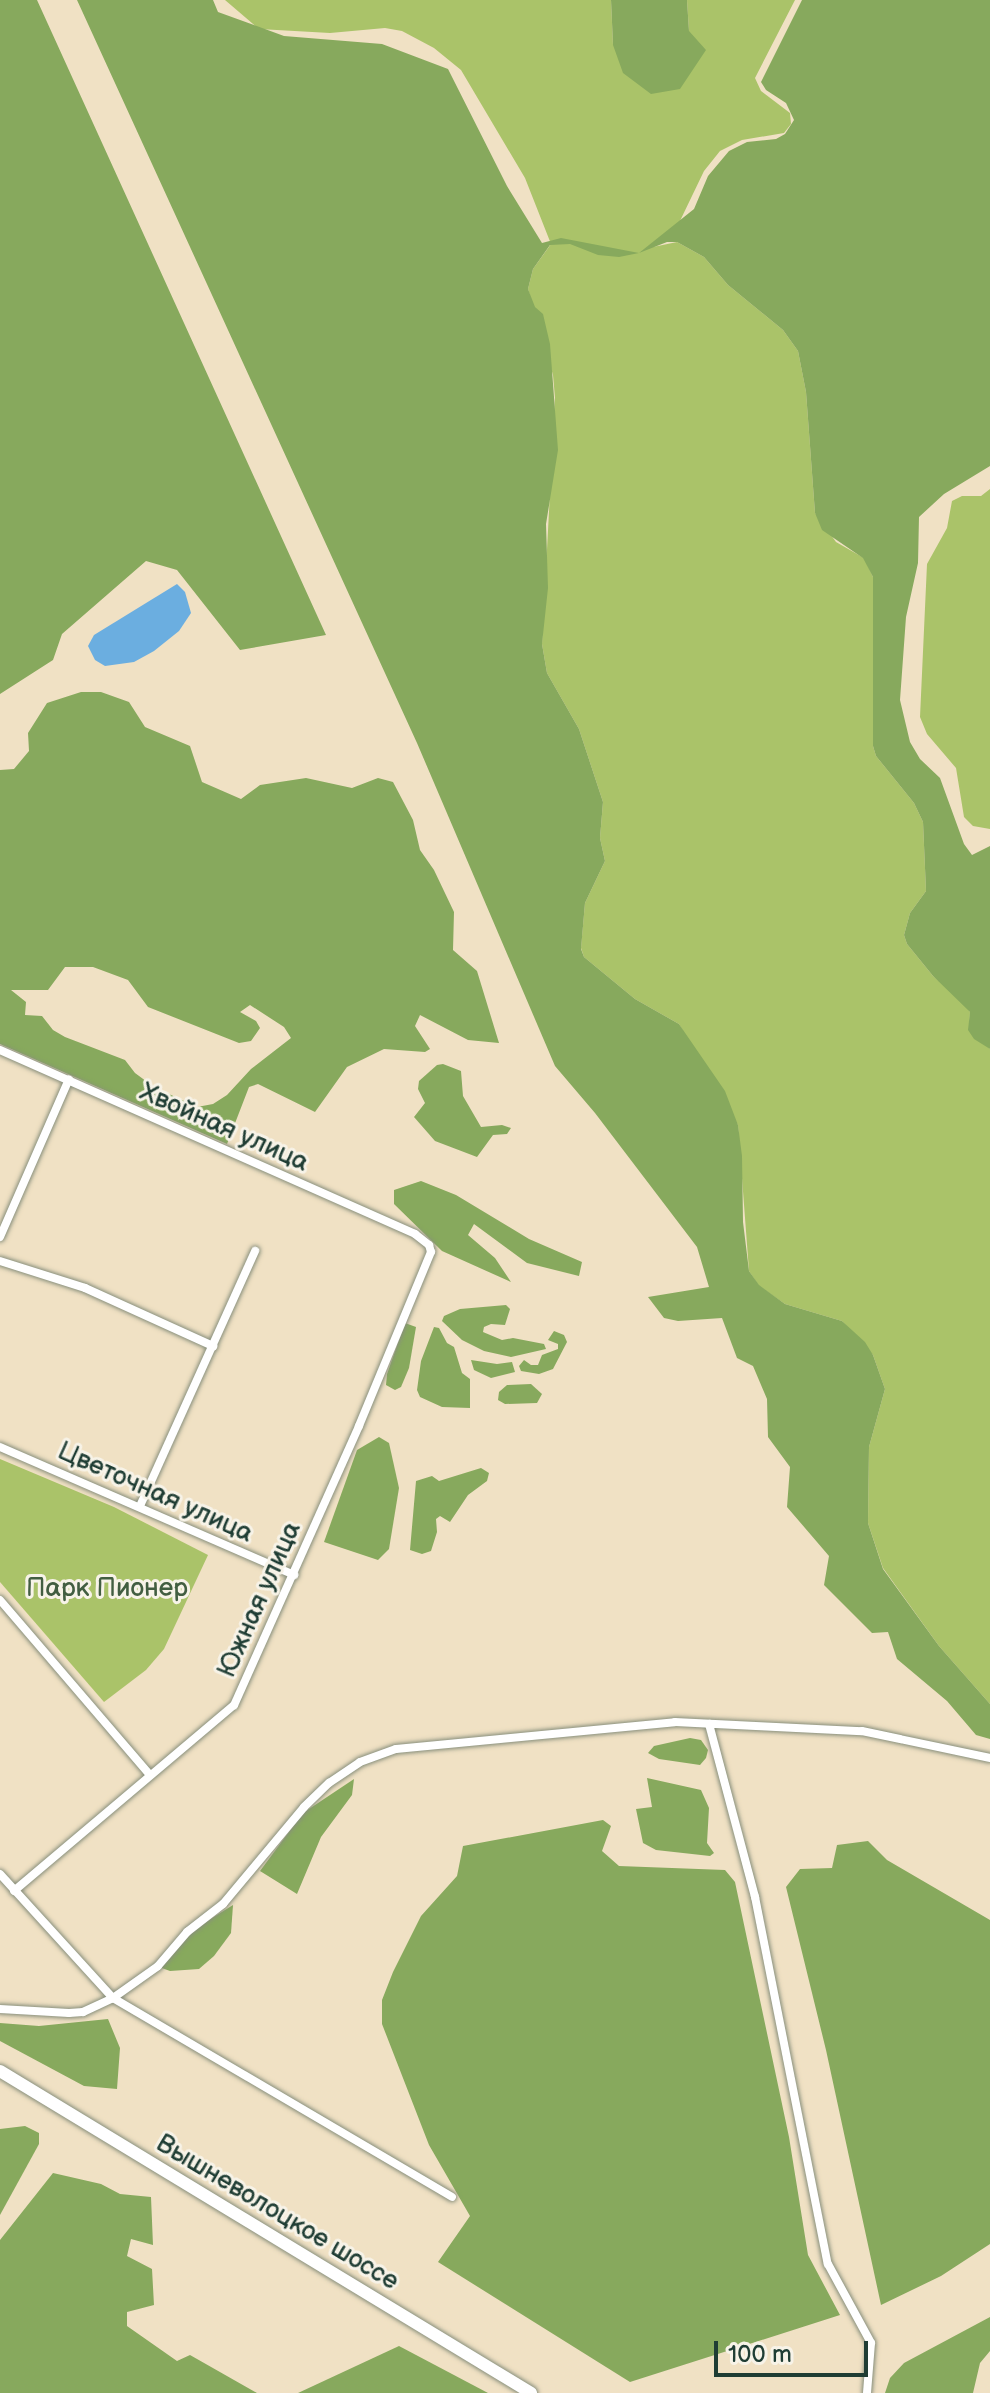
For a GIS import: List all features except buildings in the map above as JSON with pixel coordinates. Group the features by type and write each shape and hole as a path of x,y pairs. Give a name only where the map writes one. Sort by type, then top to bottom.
{"main road":[{"name":"Вышневолоцкое шоссе","path":"0,2071 531,2393"}],"street":[{"name":"Хвойная улица","path":"0,1050 415,1234 429,1245"},
{"path":"0,1237 69,1079"},
{"name":"Южная улица","path":"14,1891 234,1705 294,1575 430,1260 429,1245"},
{"path":"140,1506 255,1251"},
{"path":"0,1261 85,1288 213,1346"},
{"name":"Цветочная улица","path":"0,1447 294,1575"},
{"path":"0,1600 149,1774"},
{"path":"0,2009 83,2012 113,1998 158,1966 187,1932 223,1904 304,1807 360,1762 396,1749 501,1736 675,1722 862,1731 990,1758"},
{"path":"709,1724 755,1897 828,2264 871,2343 867,2393"},
{"path":"0,1874 113,1998 452,2197"}],"green space":[{"path":"0,0 37,0 326,635 240,650 177,570 146,561 62,634 53,660 0,694"},
{"path":"77,0 213,0 218,12 284,36 382,44 448,69 507,186 542,243 561,238 639,253 619,257 598,255 570,244 550,245 533,269 528,289 535,307 543,314 550,344 558,450 546,524 548,588 542,644 547,673 579,729 603,802 600,838 605,861 585,903 581,949 584,957 635,999 679,1024 725,1091 738,1125 749,1271 759,1285 785,1304 842,1321 865,1342 873,1355 885,1389 869,1447 868,1523 883,1569 939,1646 990,1704 990,1739 976,1735 947,1701 897,1659 888,1632 872,1633 824,1585 829,1556 787,1507 790,1467 768,1437 767,1399 753,1366 737,1358 722,1318 678,1321 664,1318 648,1297 709,1287 697,1247 595,1113 555,1066 417,743"},
{"path":"225,0 611,0 613,45 689,31 687,0 795,0 755,78 761,91 790,113 791,124 784,133 742,140 720,151 704,171 679,223 653,247 677,242 704,257 728,285 783,330 798,351 806,392 815,513 836,542 864,558 873,577 873,746 876,756 914,803 923,822 926,891 910,913 904,935 907,944 933,976 964,1003 970,1012 969,1030 990,1049 990,1704 939,1646 883,1568 868,1523 869,1447 885,1389 873,1355 842,1321 785,1304 759,1286 749,1271 738,1125 679,1024 635,999 584,957 581,948 585,903 605,861 600,838 603,802 579,729 547,673 542,644 555,398 553,375 528,289 533,269 551,244 525,178 461,70 434,48 402,31 385,28 330,33 259,29"},
{"path":"611,0 687,0 689,31 706,50 680,89 651,94 623,73 613,45"},
{"path":"802,0 990,0 990,466 944,494 919,517 918,563 906,617 900,700 910,742 920,759 940,778 964,844 972,855 990,846 990,1049 974,1039 968,1030 970,1012 933,976 907,944 904,935 910,913 926,891 923,822 914,803 876,756 873,746 873,577 863,558 822,530 815,513 806,392 798,351 783,330 728,285 704,257 677,242 667,242 639,253 694,209 708,176 729,151 747,142 776,139 785,134 794,120 786,103 766,90 761,82"},
{"path":"990,489 990,829 973,826 964,817 956,768 927,734 920,717 927,564 947,528 952,501 962,496 981,496"},
{"path":"81,692 101,692 129,702 145,727 190,746 202,782 241,799 260,785 306,778 352,788 378,778 393,782 413,820 420,850 434,870 454,912 453,950 477,971 499,1043 468,1040 420,1015 415,1026 430,1049 425,1052 384,1049 347,1067 315,1112 258,1084 249,1087 227,1144 0,1044 0,770 14,769 29,751 28,733 47,703","holes":["65,967 93,967 128,980 148,1007 239,1043 251,1041 260,1028 256,1021 240,1012 250,1005 284,1027 291,1038 251,1069 227,1095 213,1104 197,1107 154,1087 135,1073 125,1060 65,1037 53,1030 42,1016 25,1015 26,1002 11,990 48,990"]},
{"path":"443,1064 461,1071 463,1096 481,1127 502,1125 511,1128 507,1134 493,1135 477,1157 435,1141 414,1117 425,1103 418,1089 419,1081 437,1065"},
{"path":"421,1181 456,1195 529,1239 582,1262 579,1276 527,1263 474,1224 468,1235 495,1258 511,1282 442,1251 394,1204 394,1190"},
{"path":"506,1305 510,1309 505,1325 491,1324 484,1327 483,1332 502,1340 513,1338 544,1344 546,1349 511,1357 484,1351 462,1340 442,1321 444,1316 460,1309"},
{"path":"405,1323 416,1327 409,1368 401,1387 395,1390 386,1385 387,1374"},
{"path":"434,1327 439,1328 447,1343 454,1347 462,1373 470,1379 470,1408 442,1407 420,1397 417,1390 421,1361"},
{"path":"554,1331 564,1335 567,1342 553,1369 539,1374 521,1371 519,1366 524,1360 538,1365 542,1355 558,1349 558,1344 548,1340"},
{"path":"471,1360 497,1364 512,1362 515,1372 491,1378 474,1370"},
{"path":"531,1384 542,1394 537,1403 505,1404 498,1400 499,1392 507,1385"},
{"path":"379,1437 389,1443 399,1488 389,1549 378,1560 324,1542 357,1450"},
{"name":"Парк Пионер","path":"0,1459 114,1507 208,1555 164,1649 146,1670 104,1702 0,1582"},
{"path":"481,1468 489,1473 487,1481 468,1495 450,1522 440,1516 436,1519 437,1532 431,1551 422,1554 410,1550 416,1481 432,1476 439,1481"},
{"path":"690,1738 701,1740 708,1750 700,1765 659,1759 648,1753 654,1746"},
{"path":"647,1778 701,1790 709,1808 707,1843 714,1853 710,1856 656,1850 643,1843 636,1809 652,1807"},
{"path":"354,1779 352,1795 321,1837 297,1894 260,1871 303,1813"},
{"path":"603,1820 611,1826 602,1851 619,1866 725,1870 735,1882 789,2137 808,2255 840,2315 630,2382 438,2262 470,2216 429,2145 382,2024 382,2000 393,1972 421,1916 457,1876 463,1846"},
{"path":"868,1841 887,1860 990,1920 990,2244 941,2276 881,2305 826,2050 786,1887 800,1869 832,1868 837,1845"},
{"path":"233,1905 231,1933 214,1956 199,1969 170,1971 159,1967 188,1933"},
{"path":"108,2019 120,2048 117,2089 84,2086 0,2041 0,2023 39,2026"},
{"path":"25,2126 39,2133 39,2144 0,2215 0,2129"},
{"path":"53,2173 101,2184 120,2194 151,2197 153,2245 131,2239 127,2256 152,2269 154,2305 127,2312 127,2326 177,2361 190,2355 257,2393 0,2393 0,2240"},
{"path":"990,2317 990,2351 980,2363 973,2393 885,2393 890,2378 904,2363"},
{"path":"399,2346 488,2393 298,2393"}],"water":[{"path":"177,584 185,592 191,613 179,631 134,662 105,666 95,660 88,646 94,635"}]}
